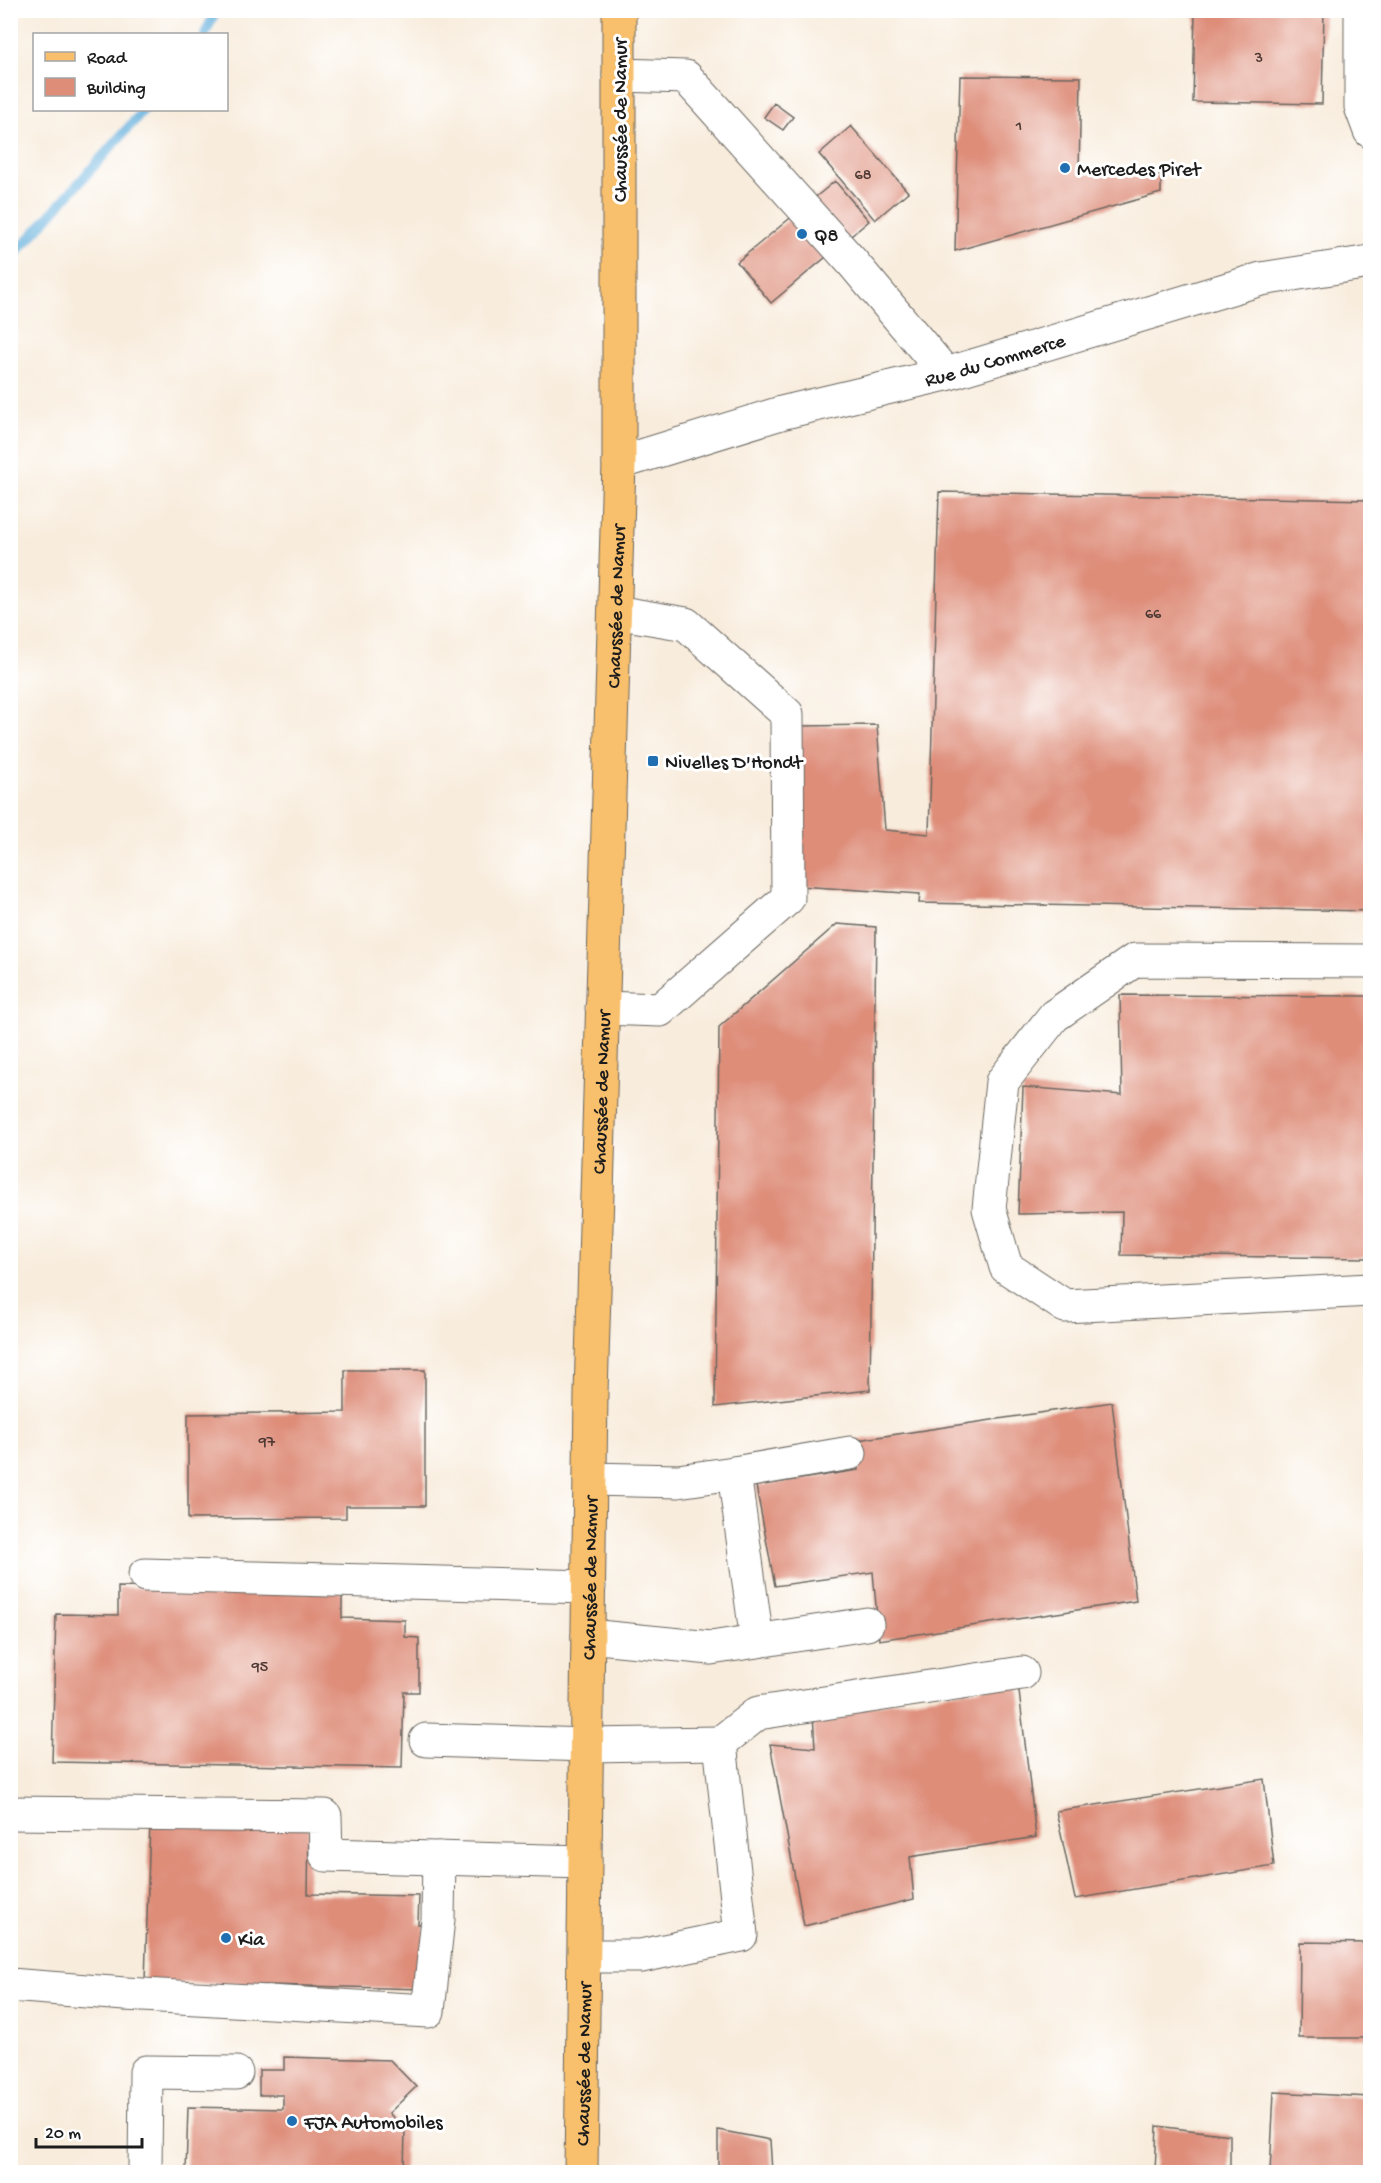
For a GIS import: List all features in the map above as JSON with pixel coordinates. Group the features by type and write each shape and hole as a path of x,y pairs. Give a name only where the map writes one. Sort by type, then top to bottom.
{"main road":[{"name":"Chaussée de Namur","path":"581,2172 590,1479 619,463 619,10"}],"street":[{"path":"1361,10 1361,106 1371,131"},
{"path":"619,75 686,77 852,262 946,374"},
{"name":"Rue du Commerce","path":"619,463 781,413 946,374 1261,279 1371,262"},
{"path":"603,1008 660,1010 788,898 787,714 686,624 615,612"},
{"path":"1371,961 1135,960 1054,1016 1002,1082 989,1209 1006,1268 1065,1306 1371,1290"},
{"path":"590,1479 678,1481 850,1453"},
{"path":"734,1473 757,1641"},
{"path":"145,1575 589,1587"},
{"path":"588,1636 711,1648 867,1624"},
{"path":"426,1740 587,1745 720,1743 758,1713 1022,1673"},
{"path":"584,1956 641,1956 741,1935 720,1743"},
{"path":"10,1813 326,1816 326,1854 585,1862"},
{"path":"10,1985 137,1995 428,2011 438,1919 439,1858"},
{"path":"145,2172 146,2072 236,2073"}],"building":[{"path":"1195,10 1324,10 1322,104 1193,102"},
{"path":"960,76 1081,77 1079,173 1161,175 1161,193 955,251"},
{"path":"774,103 793,117 783,130 764,117"},
{"path":"851,126 908,192 875,220 819,154"},
{"path":"835,181 869,221 771,303 737,262"},
{"path":"939,492 1370,500 1370,911 919,903 920,894 799,886 799,726 877,725 885,830 929,834"},
{"path":"837,924 876,927 870,1390 715,1407 719,1027"},
{"path":"1120,995 1370,996 1370,1258 1121,1255 1122,1212 1018,1214 1023,1087 1122,1095"},
{"path":"345,1370 425,1370 425,1506 346,1506 346,1518 188,1519 188,1414 345,1412"},
{"path":"1112,1402 1136,1601 879,1640 873,1572 775,1586 756,1486 858,1470 858,1440"},
{"path":"118,1587 342,1592 342,1618 405,1620 405,1637 419,1638 419,1692 404,1692 402,1768 52,1762 56,1614 118,1615"},
{"path":"1018,1683 1036,1837 910,1857 914,1899 804,1926 770,1744 815,1748 813,1714"},
{"path":"1264,1779 1274,1866 1075,1899 1056,1811"},
{"name":"Kia","path":"150,1821 309,1824 308,1894 419,1896 418,1924 425,1924 423,1989 145,1982"},
{"path":"1300,1942 1370,1943 1370,2038 1299,2038"},
{"name":"FJA Automobiles","path":"284,2057 390,2060 416,2087 389,2113 405,2130 404,2172 186,2172 188,2107 283,2109 283,2095 259,2095 259,2070 284,2070"},
{"path":"1274,2092 1370,2097 1370,2172 1270,2172"},
{"path":"1157,2126 1230,2135 1230,2172 1155,2172"},
{"path":"718,2130 770,2140 772,2172 718,2172"}],"waterway":[{"path":"205,33 216,10"},
{"path":"10,260 143,111"}],"place":[{"name":"Mercedes Piret","path":"1065,168"},
{"name":"Q8","path":"802,234"},
{"name":"Nivelles D'Hondt","path":"653,761"},
{"name":"Kia","path":"226,1938"},
{"name":"FJA Automobiles","path":"292,2121"}]}
